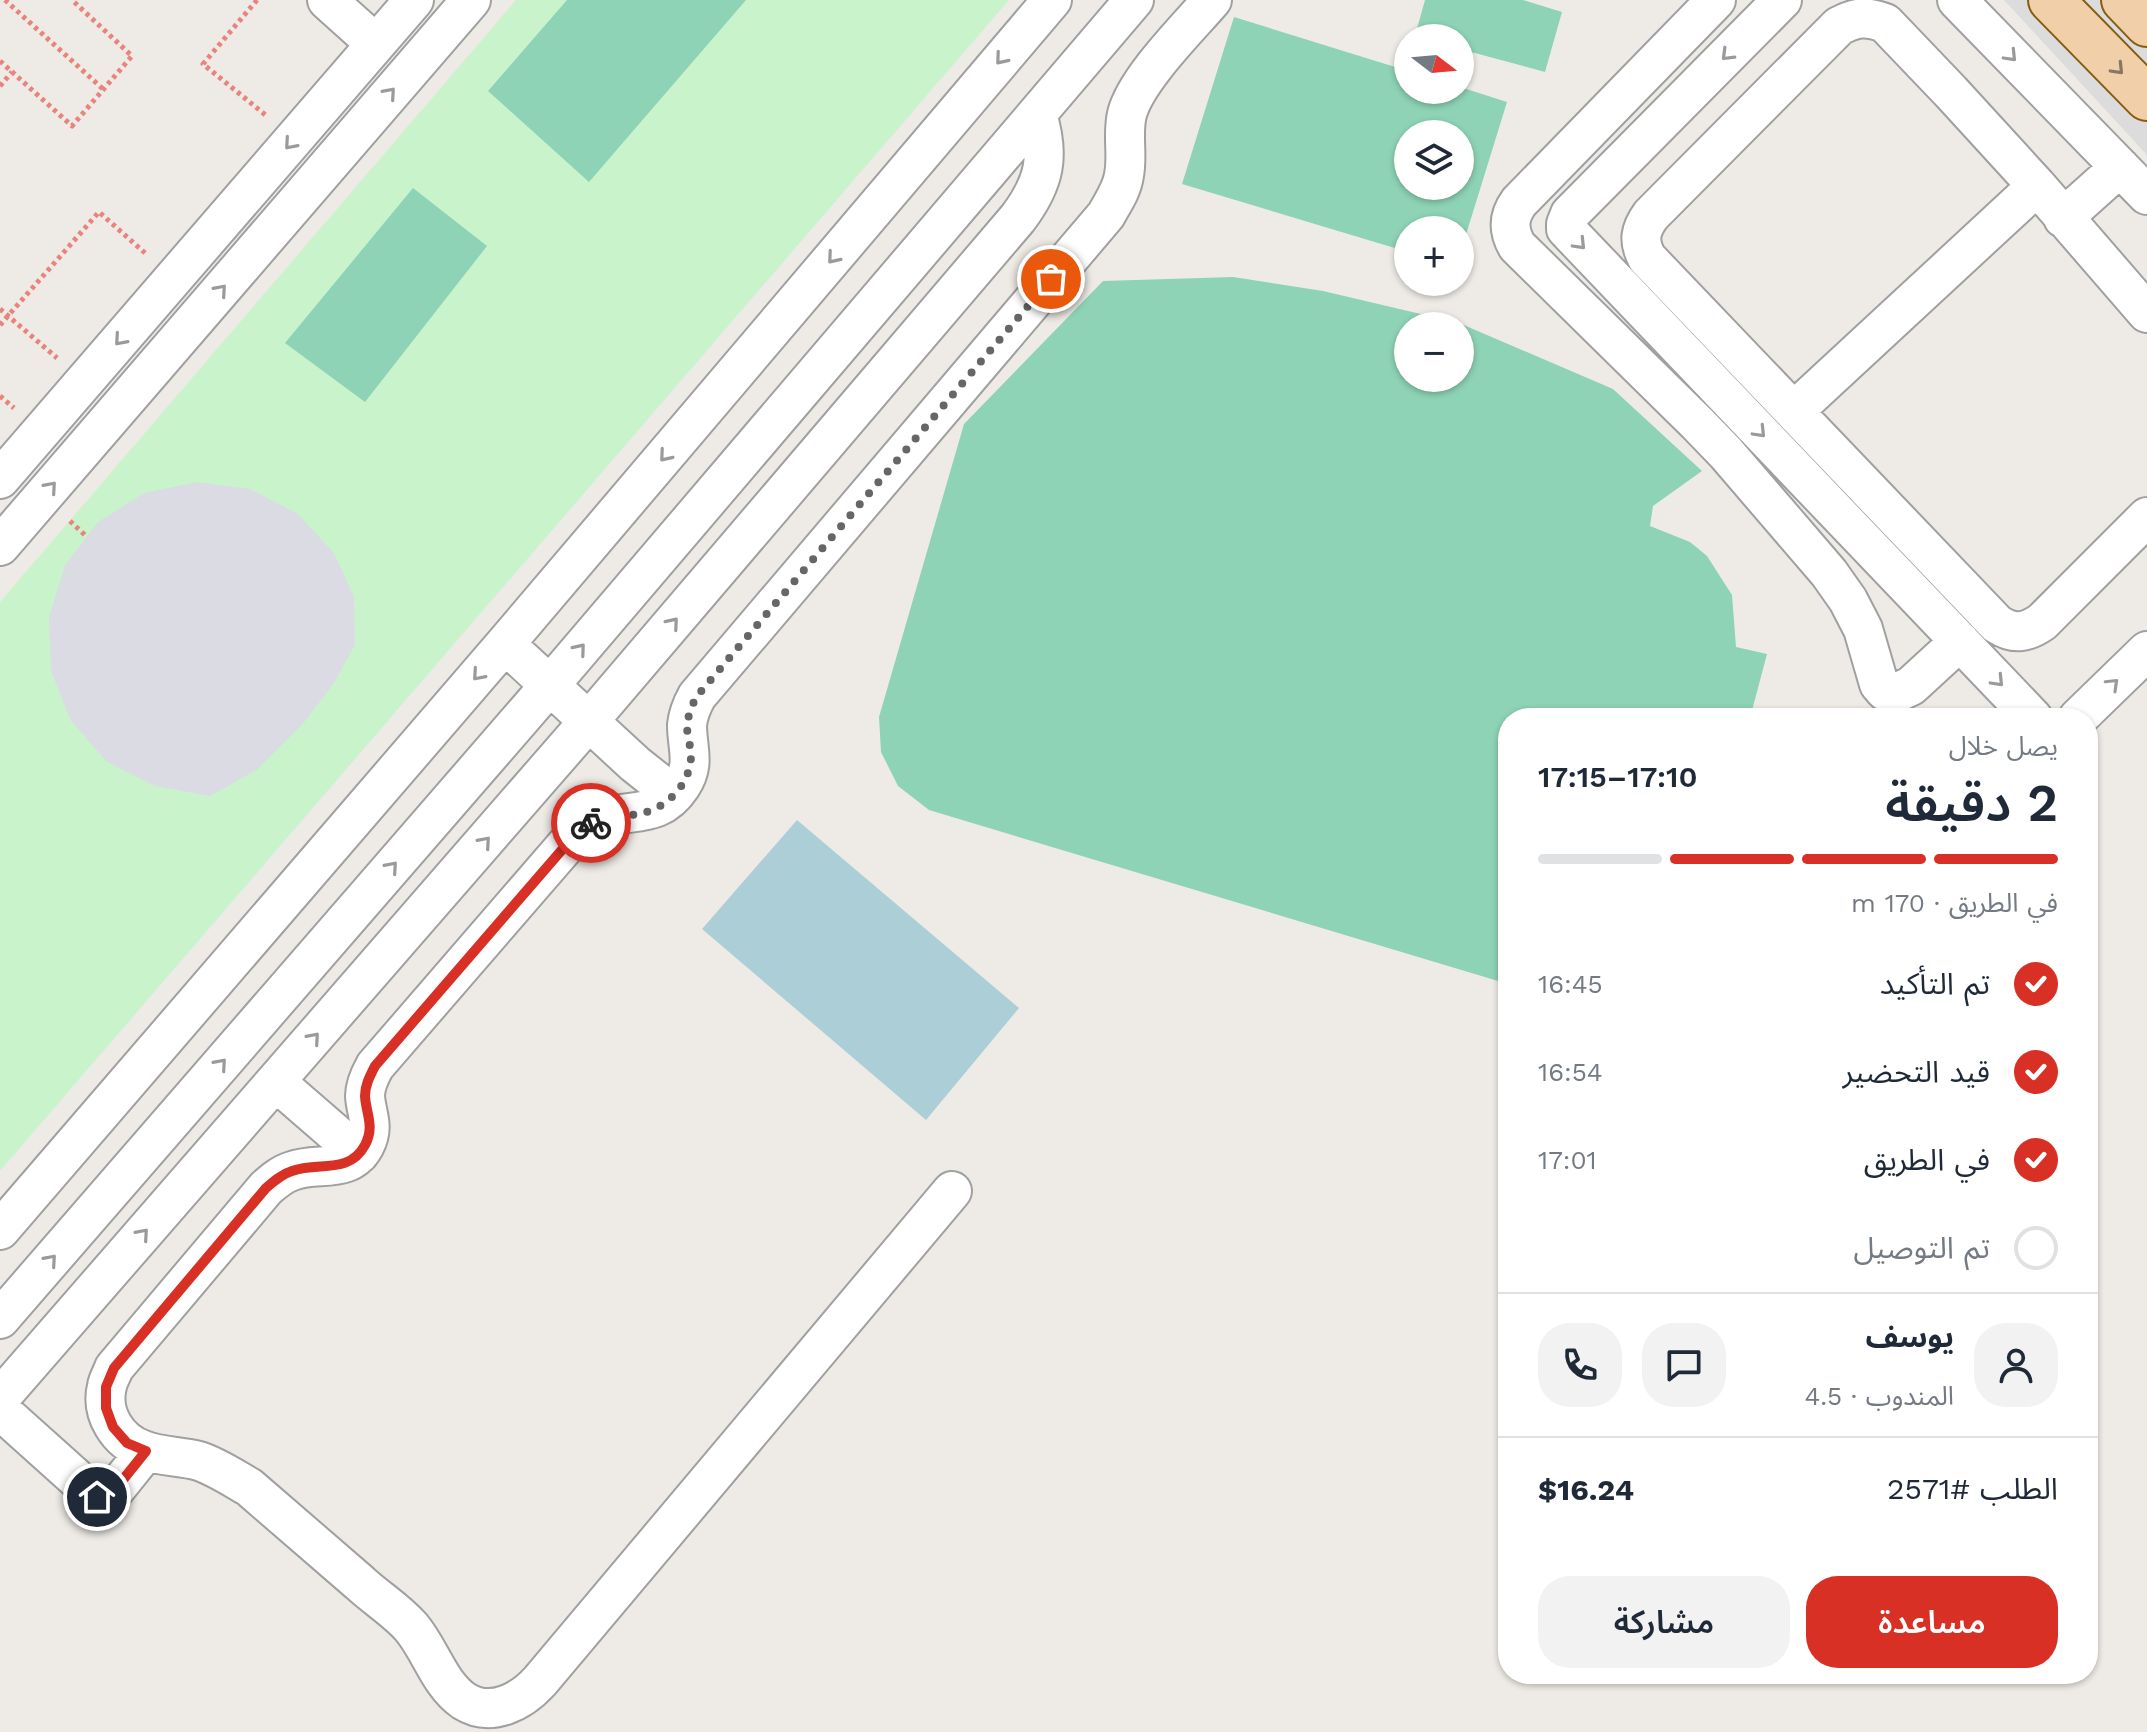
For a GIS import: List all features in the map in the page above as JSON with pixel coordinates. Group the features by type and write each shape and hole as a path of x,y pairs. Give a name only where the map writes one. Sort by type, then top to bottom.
{"main road":[{"path":"2051,0 2147,98"},
{"path":"2124,0 2147,24"}],"street":[{"path":"327,0 376,44"},
{"path":"0,479 414,0"},
{"path":"0,546 471,0"},
{"path":"0,1230 505,644 1052,0"},
{"path":"0,1319 550,685 1134,0"},
{"path":"952,1191 540,1681 514,1703 480,1707 464,1701 448,1684 410,1627 249,1487 199,1461 146,1451 127,1443 113,1427 106,1408 106,1387 114,1368 266,1188 292,1171 336,1166 349,1162 359,1154 369,1135 365,1096 367,1081 375,1066 578,832 604,818 648,811 662,805 682,785 691,756 687,726 697,696 1106,215 1124,176 1124,132 1127,112 1136,92 1212,0"},
{"path":"1716,0 1519,202 1509,223 1511,236 1517,246 1726,453 1829,573 1863,629 1879,684 1885,691 1894,694 1911,686 1960,641"},
{"path":"1782,0 1570,214 1566,229 2024,708"},
{"path":"1957,0 2147,195"},
{"path":"2147,313 1951,92 1885,23 1870,18 1854,18 1839,26 1651,215 1640,235 1641,247 1647,258 1997,624 2008,631 2032,629 2042,622 2147,517"},
{"path":"0,1398 589,721 1032,200 1041,180 1045,157 1044,135 1037,114"},
{"path":"2063,218 2120,167"},
{"path":"1794,411 2037,186"},
{"path":"505,644 635,764 674,795"},
{"path":"2088,708 2147,651"},
{"path":"276,1082 359,1154"},
{"path":"0,1410 97,1497 103,1499 109,1497 146,1451"}],"path":[{"path":"5,0 103,89"},
{"path":"0,61 72,126 132,56 72,0"},
{"path":"257,0 203,64 271,119"},
{"path":"0,86 12,72"},
{"path":"0,325 99,212 154,261"},
{"path":"0,309 67,366"}],"shaded area":[{"path":"2004,0 2147,0 2147,155"},
{"path":"197,482 250,489 298,514 334,553 354,597 355,645 334,683 302,725 258,769 210,796 155,786 107,762 71,721 51,671 49,617 65,565 98,522 144,493"}],"green space":[{"path":"516,0 1009,0 0,1171 0,602"},
{"path":"567,0 746,0 589,182 488,91"},
{"path":"1425,0 1523,0 1562,12 1545,72 1474,53 1474,24 1418,24"},
{"path":"1234,17 1394,67 1394,104 1474,104 1474,91 1507,102 1472,216 1394,216 1394,248 1182,184"},
{"path":"413,188 487,246 365,402 285,343"},
{"path":"1233,277 1323,291 1412,312 1394,312 1394,392 1474,392 1474,329 1613,389 1702,471 1653,506 1650,526 1690,542 1707,556 1732,595 1736,647 1767,654 1753,708 1498,708 1498,981 929,810 898,786 881,752 879,717 964,424 1103,281"}],"water":[{"path":"797,820 1019,1008 926,1120 702,929"}],"way so far":[{"path":"591,823 648,811 674,795 688,771 691,756 687,726 697,696 1051,279"}],"route":[{"path":"97,1497 109,1497 146,1451 127,1443 113,1427 106,1408 106,1387 114,1368 266,1188 292,1171 336,1166 349,1162 359,1154 369,1135 365,1096 367,1081 375,1066 567,844 591,823"}]}
